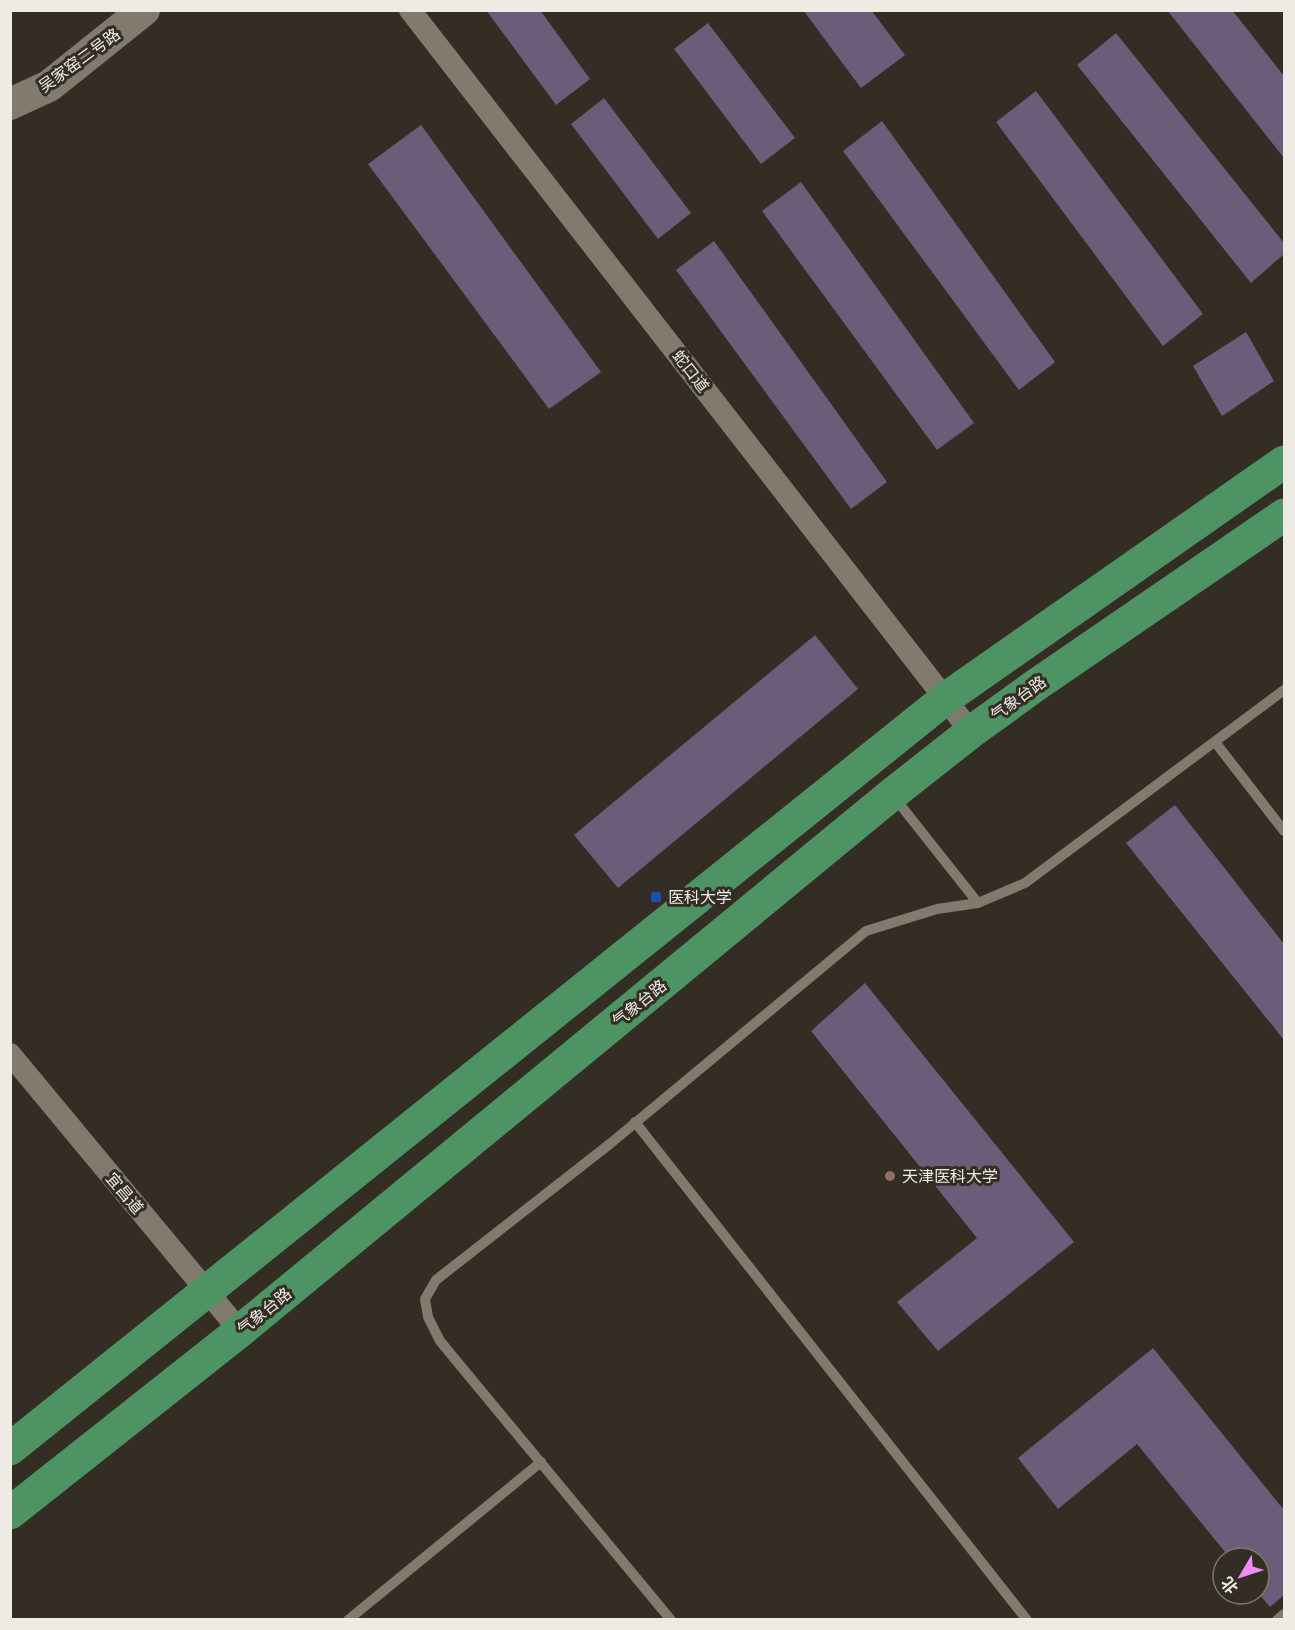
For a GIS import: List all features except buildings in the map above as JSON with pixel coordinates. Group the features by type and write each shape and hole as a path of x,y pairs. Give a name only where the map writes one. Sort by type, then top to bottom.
{"main road":[{"path":"10,1449 945,699 1284,462"},
{"name":"气象台路","path":"10,1512 240,1331 891,795 971,732 1284,515"}],"street":[{"name":"吴家窑二号路","path":"10,104 49,86 144,10"},
{"name":"蛇口道","path":"410,10 971,732"},
{"name":"宜昌道","path":"10,1054 240,1331"}],"lane":[{"path":"671,1620 440,1341 428,1317 425,1299 436,1280 635,1122 866,931 937,909 978,903 1025,884 1284,690"},
{"path":"1215,742 1284,831"},
{"path":"891,795 978,903"},
{"path":"635,1122 1027,1620"},
{"path":"348,1620 541,1462"},
{"path":"1277,1620 1284,1614"}],"place":[{"name":"医科大学","path":"656,897"},
{"name":"天津医科大学","path":"890,1176"}]}
